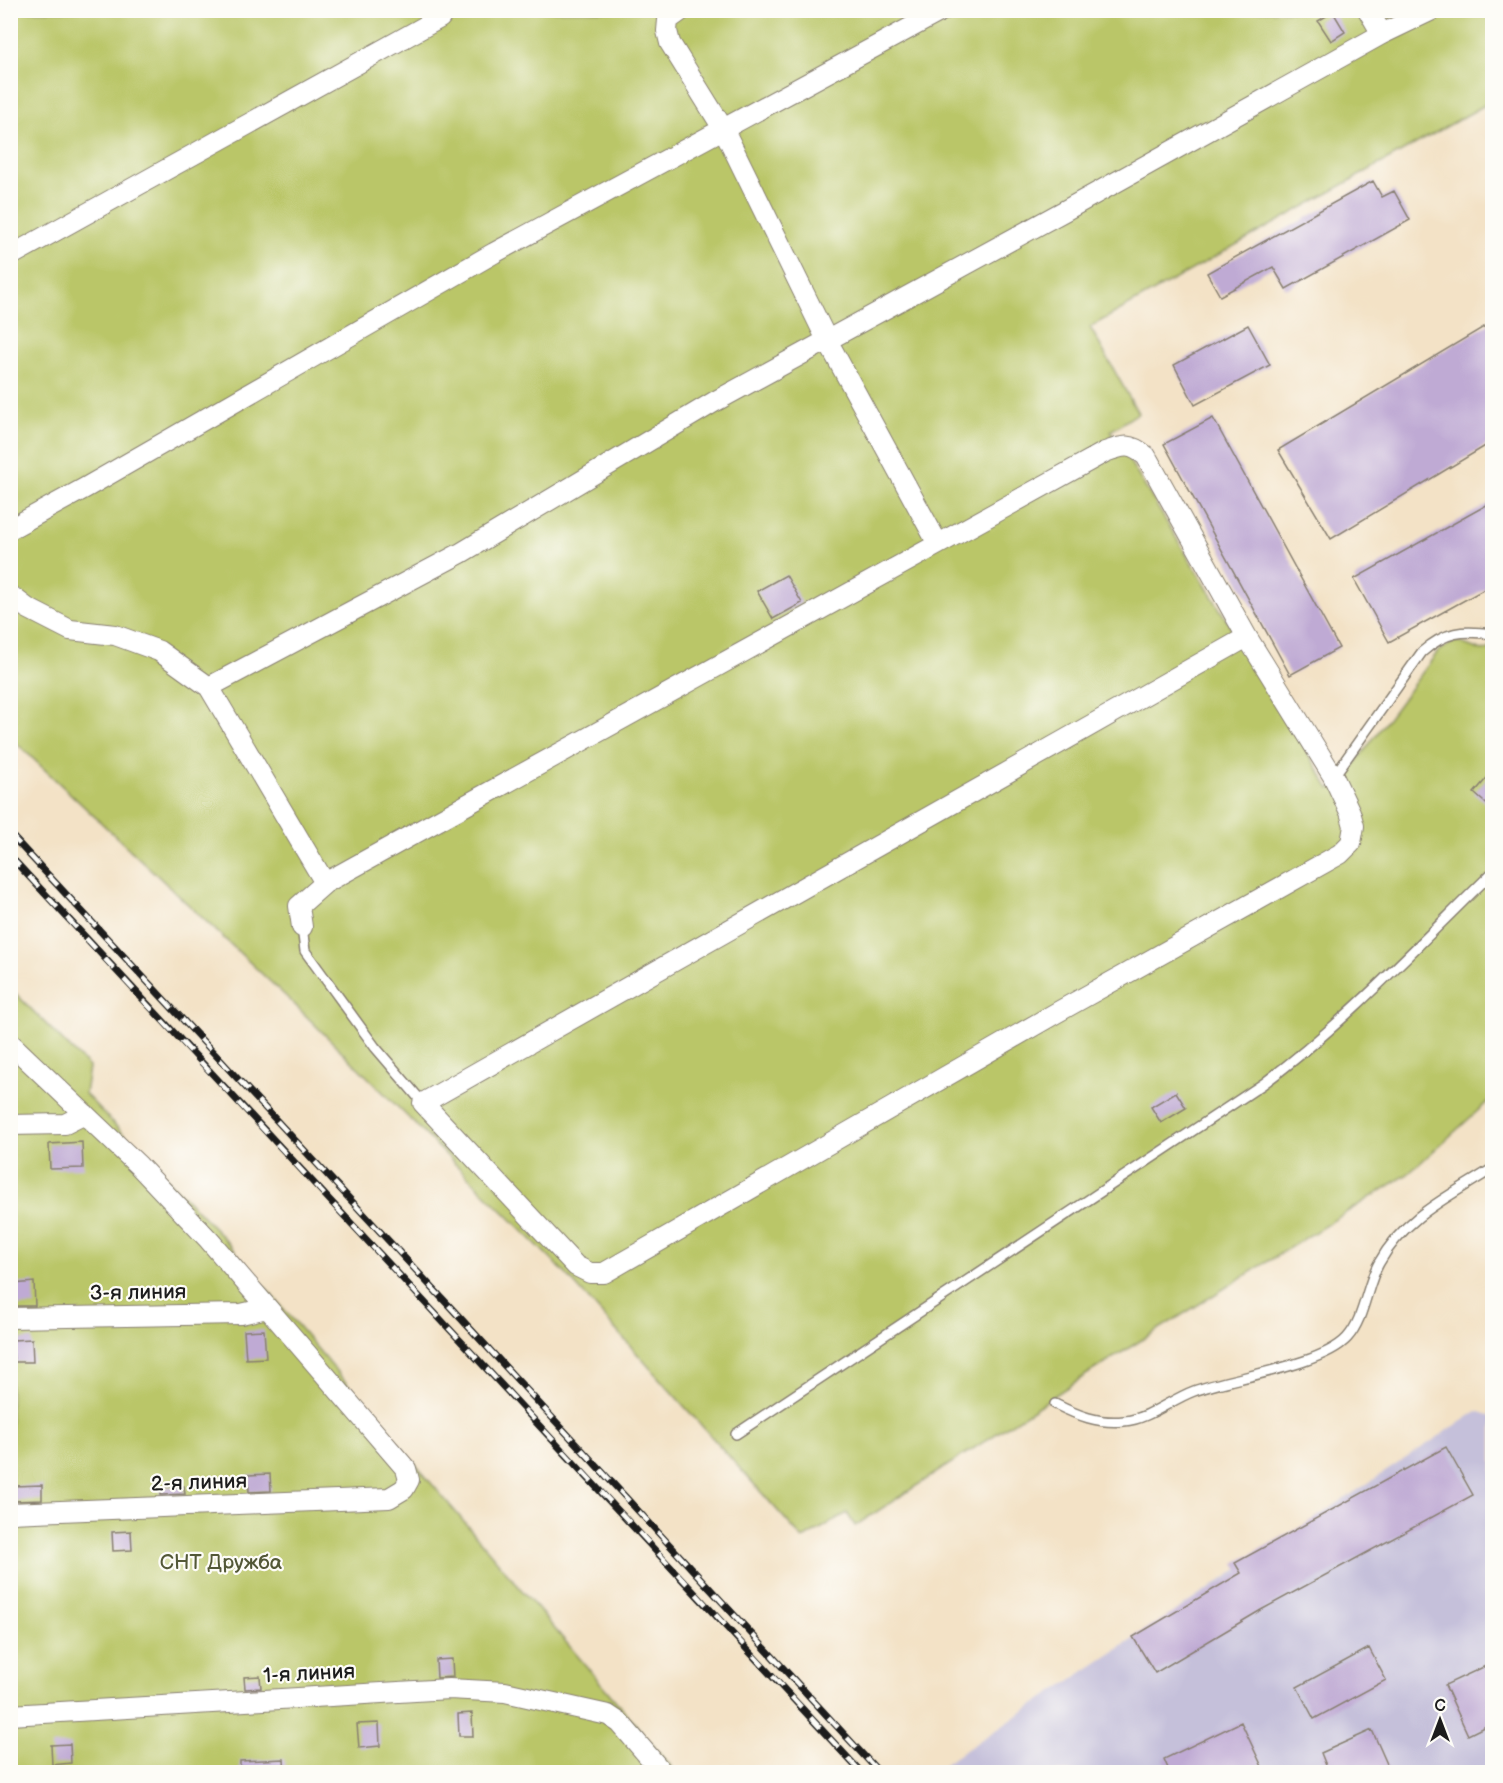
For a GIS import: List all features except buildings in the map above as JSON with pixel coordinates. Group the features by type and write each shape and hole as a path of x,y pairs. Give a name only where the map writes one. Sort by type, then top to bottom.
{"street":[{"path":"10,256 440,18 446,10"},
{"path":"682,10 668,20 667,32 670,43 724,130 827,340 938,544"},
{"path":"10,529 494,253 943,10"},
{"path":"1368,10 1382,34"},
{"path":"209,687 461,553 714,402 1382,34 1432,10"},
{"path":"302,927 299,906 325,883 1105,452 1122,446 1135,447 1146,456 1247,637 1334,776 1354,826 1351,843 1340,854 1056,1013 604,1273 590,1273 576,1266 423,1103 1247,637"},
{"path":"10,595 27,608 70,630 115,634 159,651 209,687 325,883"},
{"path":"10,1043 139,1166 209,1240 267,1308"},
{"path":"10,1125 65,1124 85,1114"},
{"name":"3-я линия","path":"10,1318 241,1314 267,1308"},
{"name":"2-я линия","path":"10,1513 389,1498 404,1489 409,1480 406,1469 267,1308"},
{"name":"1-я линия","path":"10,1715 449,1689 505,1692 608,1715 620,1723 662,1773"}],"lane":[{"path":"1334,776 1422,652 1436,640 1454,633 1472,631 1492,634"},
{"path":"736,1434 1263,1084 1300,1057 1492,873"},
{"path":"302,927 305,951 375,1047 423,1103"},
{"path":"1055,1404 1080,1417 1098,1421 1124,1421 1143,1417 1166,1403 1193,1391 1313,1359 1334,1348 1348,1337 1359,1317 1369,1283 1393,1241 1421,1212 1492,1168"}],"shaded area":[{"path":"1477,1411 1492,1416 1492,1772 950,1772 943,1765"}],"green space":[{"path":"10,11 1492,11 1492,101 1090,327 1138,413 1111,431 1330,789 1353,766 1439,650 1456,641 1482,651 1492,648 1492,1098 1408,1174 1092,1371 855,1526 847,1513 803,1539 564,1272 294,1004 11,738"},
{"name":"СНТ Дружба","path":"10,988 89,1067 85,1094 221,1235 676,1772 11,1772"}],"railway":[{"path":"10,834 879,1772"},
{"path":"10,856 861,1772"}]}
